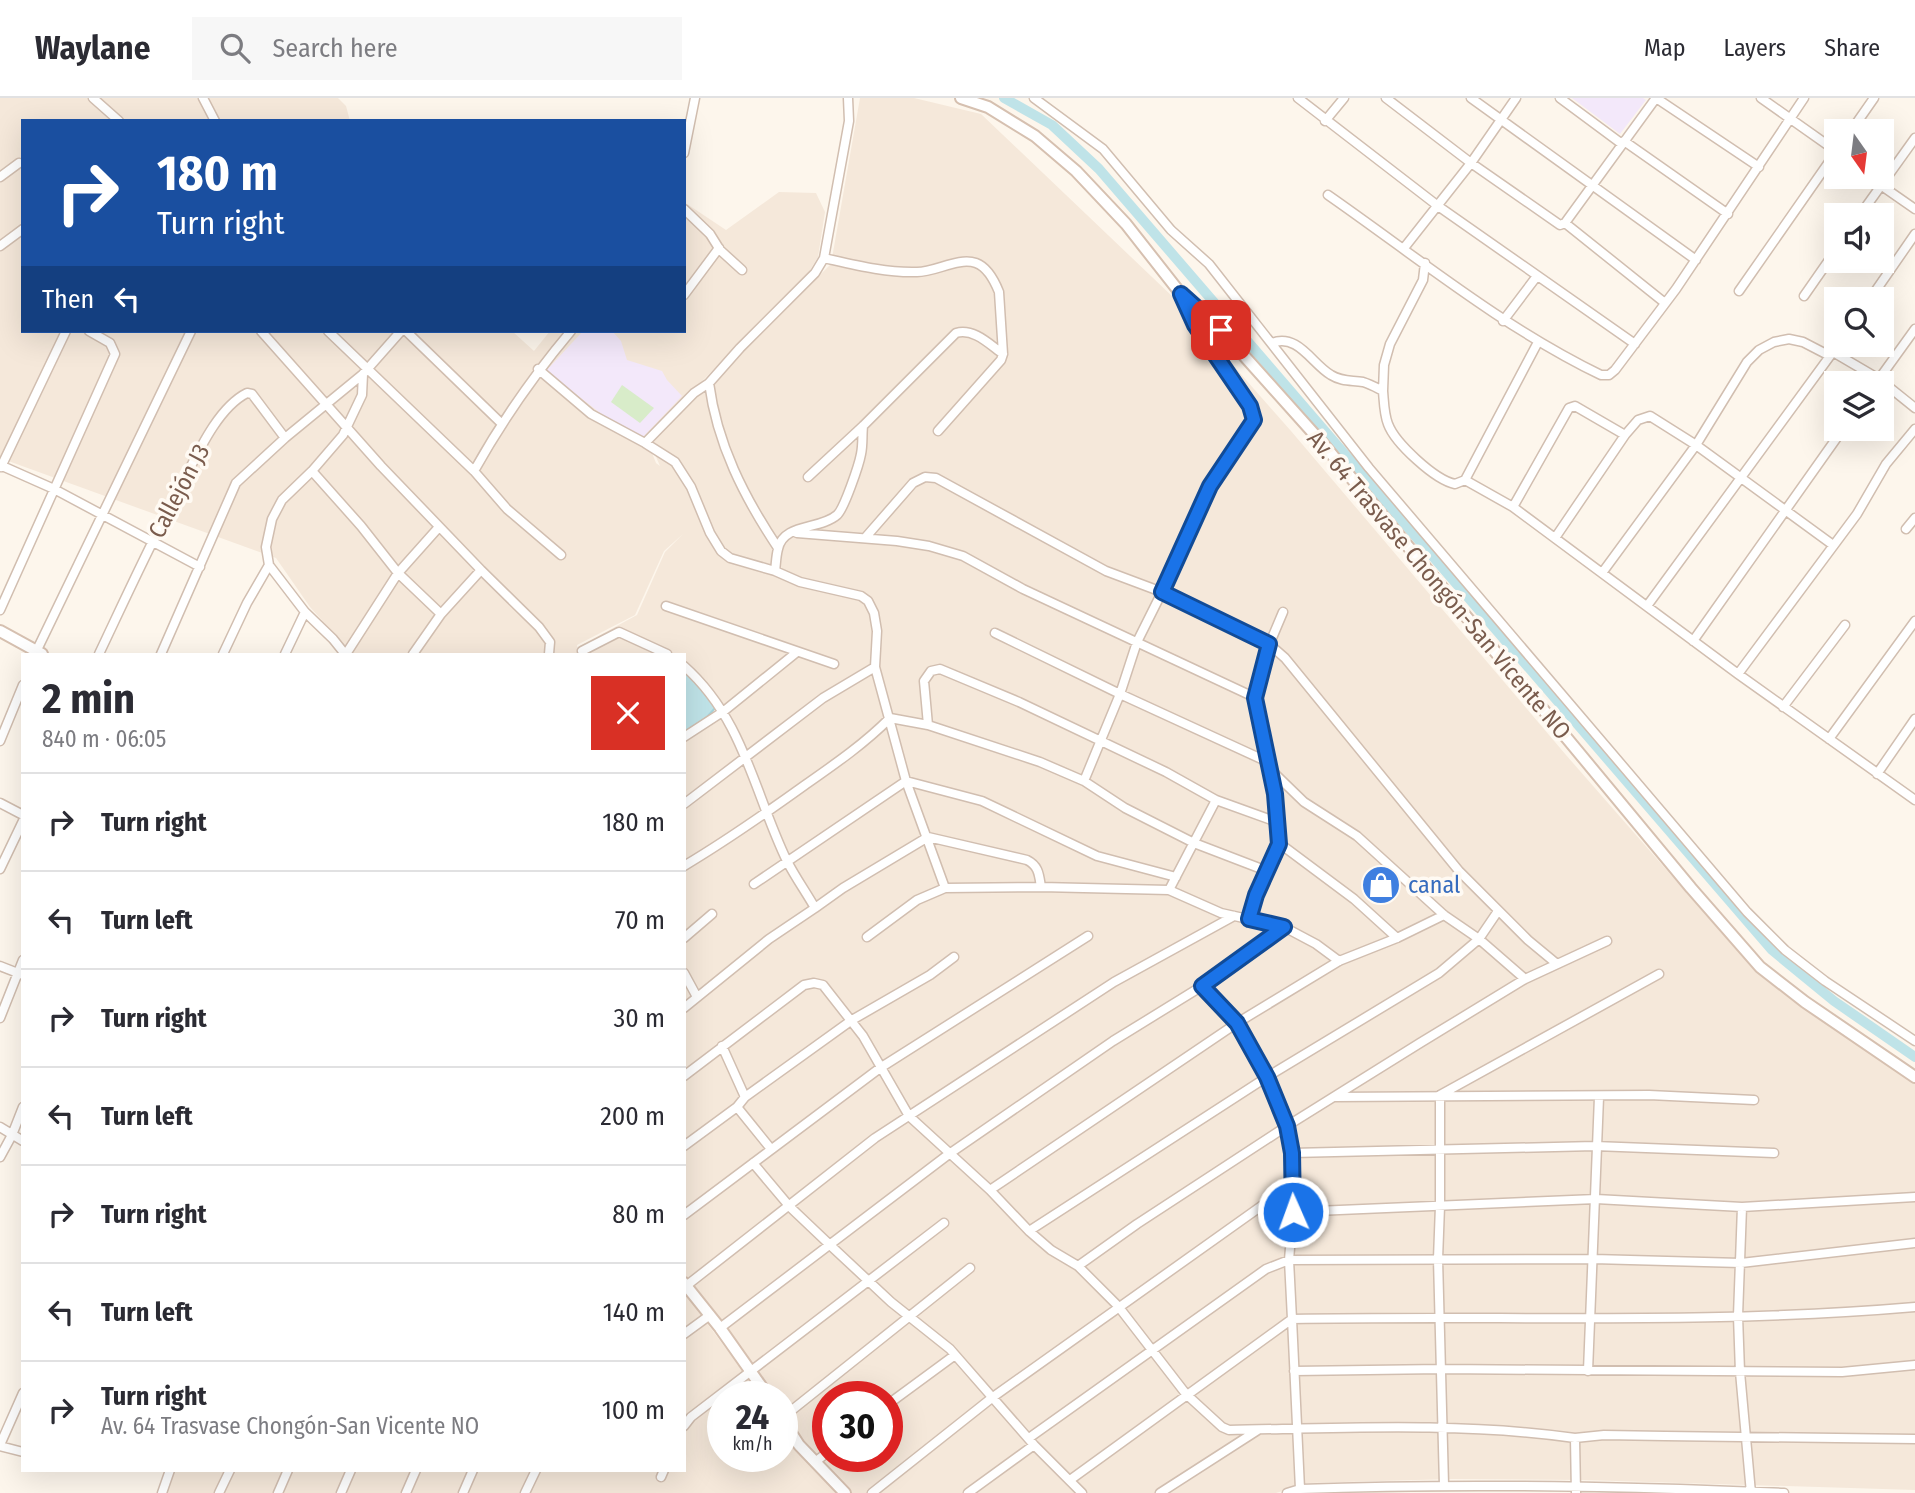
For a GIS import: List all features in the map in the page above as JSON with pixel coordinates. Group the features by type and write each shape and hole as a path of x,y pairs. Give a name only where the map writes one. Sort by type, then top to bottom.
{"street":[{"path":"93,98 117,119"},
{"path":"203,98 214,119"},
{"path":"686,143 695,98"},
{"path":"645,443 694,393 709,383 815,273 824,258 849,121 848,98"},
{"name":"Av. 64 Trasvase Chongón-San Vicente NO","path":"961,98 988,107 1035,136 1076,171 1126,224 1181,294 1221,330 1324,445 1760,967 1805,1002 1915,1077"},
{"path":"1034,98 1112,157 1171,230 1209,264 1369,468 1747,912 1785,950 1825,981 1915,1041"},
{"path":"1298,98 1438,206 1635,344"},
{"path":"1325,121 1344,98"},
{"path":"1386,98 1556,224 1565,223 1665,303"},
{"path":"1471,98 1696,260"},
{"path":"1404,248 1471,163 1516,98"},
{"path":"1560,98 1728,214"},
{"path":"1565,223 1656,98 1759,167"},
{"path":"1761,98 1824,143"},
{"path":"1328,195 1503,321 1601,375 1609,375 1696,260 1804,98"},
{"path":"1859,119 1874,98"},
{"path":"1894,168 1915,138"},
{"path":"0,177 19,163"},
{"path":"1739,291 1824,169"},
{"path":"1885,189 1915,209"},
{"path":"686,211 743,270"},
{"path":"0,246 21,230"},
{"path":"1878,287 1915,234"},
{"path":"686,292 719,248"},
{"path":"824,258 886,271 917,272 936,270 965,261 981,265 999,292 1003,354 938,431"},
{"path":"1425,263 1423,280 1390,344 1384,365 1383,390 1388,423 1403,446 1450,484 1465,480 1513,507 1783,707 1915,800"},
{"path":"1804,296 1824,267"},
{"path":"1503,321 1537,276"},
{"path":"1084,780 1102,743 1136,642 1210,486 1254,420 1250,406 1206,342 1181,294"},
{"path":"1884,371 1915,330"},
{"path":"808,477 956,333 962,331 973,334 1003,354"},
{"path":"65,333 1,467 54,489 200,566"},
{"path":"0,610 115,354 110,343 92,333"},
{"path":"38,653 190,333"},
{"path":"263,333 381,466 539,627 550,642 549,653"},
{"path":"330,333 366,372 474,471 507,509 561,555"},
{"path":"161,653 236,482 366,372 402,333"},
{"path":"406,333 501,423"},
{"path":"474,471 501,423 538,369 569,333"},
{"path":"1602,573 1696,445 1747,362 1759,350 1773,342 1789,339 1824,348"},
{"path":"1272,343 1284,341 1294,344 1332,376 1343,381 1364,382 1383,390"},
{"path":"1465,480 1538,342"},
{"path":"1647,606 1830,357"},
{"path":"1843,357 1863,371"},
{"path":"538,369 591,414 645,443 675,463 691,486 710,533 721,551 730,558 775,571 800,582 861,596 868,601 874,613 877,631 875,667 906,781 945,888"},
{"path":"345,653 305,612 269,565 266,547 272,519 282,500 343,435 362,395 366,372"},
{"path":"709,383 722,446 762,524 778,548"},
{"path":"1894,393 1915,408"},
{"name":"Callejón J3","path":"99,653 152,541 209,434 227,410 241,396 252,394 285,438"},
{"path":"1513,507 1569,408 1575,406 1625,435"},
{"path":"1555,538 1625,435 1638,420 1650,416 1742,477 1833,545"},
{"path":"775,571 778,548 790,532 825,522 839,514 859,461 863,426"},
{"path":"1738,674 1857,514 1886,464 1915,429"},
{"path":"1693,641 1834,441"},
{"path":"312,471 398,573 442,614"},
{"path":"865,538 913,483 925,477 936,478 1095,565 1162,592 1269,644 1285,658 1459,871 1498,911 1557,964"},
{"path":"1906,529 1915,518"},
{"path":"347,653 398,573 439,527"},
{"path":"790,532 929,546 963,556 1023,589 1255,698"},
{"path":"223,653 269,565"},
{"path":"414,653 442,614 481,570"},
{"path":"666,607 834,664"},
{"path":"285,653 305,612"},
{"path":"1249,919 1256,895 1279,844 1269,766 1255,698 1269,644 1283,612"},
{"path":"1829,739 1915,621"},
{"path":"1783,707 1844,625"},
{"path":"0,631 36,653"},
{"path":"582,651 619,632 665,653"},
{"path":"995,633 1269,766 1304,802 1357,836 1444,915 1479,939 1525,979"},
{"path":"686,736 724,711 797,652"},
{"path":"686,803 823,698 875,667"},
{"path":"686,668 724,711 747,758 788,862 815,908"},
{"path":"928,725 924,681 931,671 940,669 1019,702 1166,772 1216,800 1277,822"},
{"path":"0,741 21,690"},
{"path":"890,718 928,725 1040,762 1084,780 1125,808 1194,843 1267,871"},
{"path":"686,865 767,812 870,738 890,718"},
{"path":"1877,774 1915,719"},
{"path":"754,884 906,781 982,801 1097,856 1176,877"},
{"path":"1169,890 1216,800"},
{"path":"0,803 21,814"},
{"path":"0,869 21,825"},
{"path":"686,1006 769,939 928,837 1027,860 1038,870 1041,887"},
{"path":"1279,844 1354,899 1397,938"},
{"path":"867,937 917,900 945,888 1169,890 1221,913 1284,927 1316,944 1339,961"},
{"path":"1029,1231 1267,1077 1430,979 1479,939 1498,911"},
{"path":"686,936 712,914"},
{"path":"990,1190 1237,1023 1339,961 1397,938 1444,915"},
{"path":"686,1283 875,1138 1114,982 1234,916"},
{"path":"720,1328 949,1154 1113,1041 1202,986 1284,927"},
{"path":"686,1213 880,1068 1088,936"},
{"path":"1078,1266 1287,1126 1525,979 1607,941"},
{"path":"686,1145 852,1020 930,975 954,957"},
{"path":"0,965 20,973 0,1018"},
{"path":"1440,1095 1659,974"},
{"path":"686,977 696,997"},
{"path":"686,1074 804,985 823,985 852,1020 909,1116 990,1190 1029,1231 1051,1250 1078,1266 1118,1306 1186,1394 1222,1427 1229,1430 1296,1427 1444,1428 1534,1432 1576,1438 1915,1439"},
{"path":"1202,986 1237,1023 1267,1077 1287,1126 1292,1153 1293,1212 1289,1260 1300,1489"},
{"path":"722,1046 746,1097"},
{"path":"1440,1095 1438,1259 1444,1485"},
{"path":"1334,1097 1649,1095 1754,1100"},
{"path":"1588,1371 1599,1097"},
{"path":"737,1107 771,1149"},
{"path":"0,1157 21,1112"},
{"path":"0,1127 21,1140"},
{"path":"1292,1153 1595,1146 1774,1153"},
{"path":"753,1163 788,1205 830,1245 955,1355 1032,1442 1076,1486"},
{"path":"872,1493 993,1397 1291,1185"},
{"path":"1293,1212 1596,1199 1742,1207 1915,1197"},
{"path":"1742,1207 1738,1316 1740,1372 1751,1492"},
{"path":"686,1423 750,1371 944,1223"},
{"path":"968,1493 1152,1351 1266,1269 1289,1260 1592,1259 1741,1263 1915,1242"},
{"path":"798,1405 970,1268"},
{"path":"686,1285 757,1381"},
{"path":"1067,1493 1186,1394 1292,1319 1738,1316 1841,1313 1915,1307"},
{"path":"686,1333 710,1315"},
{"path":"903,1393 955,1355"},
{"path":"1294,1371 1442,1369 1842,1372 1915,1365"},
{"path":"21,1398 0,1445 21,1451"},
{"path":"1160,1493 1258,1429"},
{"path":"1576,1438 1576,1489"},
{"path":"798,1443 812,1459"},
{"path":"162,1493 169,1472"},
{"path":"219,1493 229,1472"},
{"path":"278,1493 287,1472"},
{"path":"341,1493 350,1472"},
{"path":"405,1493 415,1472"},
{"path":"463,1493 473,1472"},
{"path":"525,1493 535,1472"},
{"path":"825,1472 845,1493"},
{"path":"1287,1493 1300,1489 1444,1485 1784,1493"}],"shaded area":[{"path":"0,98 338,98 346,106 349,119 21,119 21,333 514,333 534,351 548,333 686,333 686,203 726,230 779,192 816,193 825,212 818,257 807,275 646,438 656,463 660,466 650,443 831,264 860,98 914,98 981,114 1173,297 1755,971 1915,1081 1915,1490 1584,1480 1452,1479 1307,1483 1276,1493 848,1493 827,1472 903,1472 903,1381 812,1381 812,1454 798,1437 798,1381 757,1381 686,1283 686,653 583,653 580,646 637,615 665,552 683,534 664,551 635,615 577,645 578,653 351,653 310,607 276,558 0,458"},
{"path":"1572,98 1643,98 1646,100 1620,134"},
{"path":"581,333 614,333 621,341 627,360 662,371 682,396 643,437 604,416 546,371"},
{"path":"686,1295 750,1381 707,1381 707,1472 798,1472 798,1443 812,1459 812,1472 823,1472 842,1493 165,1493 174,1472 686,1472"}],"green space":[{"path":"622,385 654,408 640,423 611,402"}],"water":[{"path":"686,668 717,706 706,718 686,731"}],"waterway":[{"path":"1004,98 1052,125 1099,169 1772,950 1834,1001 1915,1057"}],"place":[{"name":"canal","path":"1381,885"}],"route":[{"path":"1221,330 1181,294 1211,351 1250,406 1254,420 1210,486 1162,592 1269,644 1255,698 1275,794 1279,844 1256,895 1249,919 1284,927 1202,986 1237,1023 1267,1077 1287,1126 1292,1153 1293,1212"}]}
